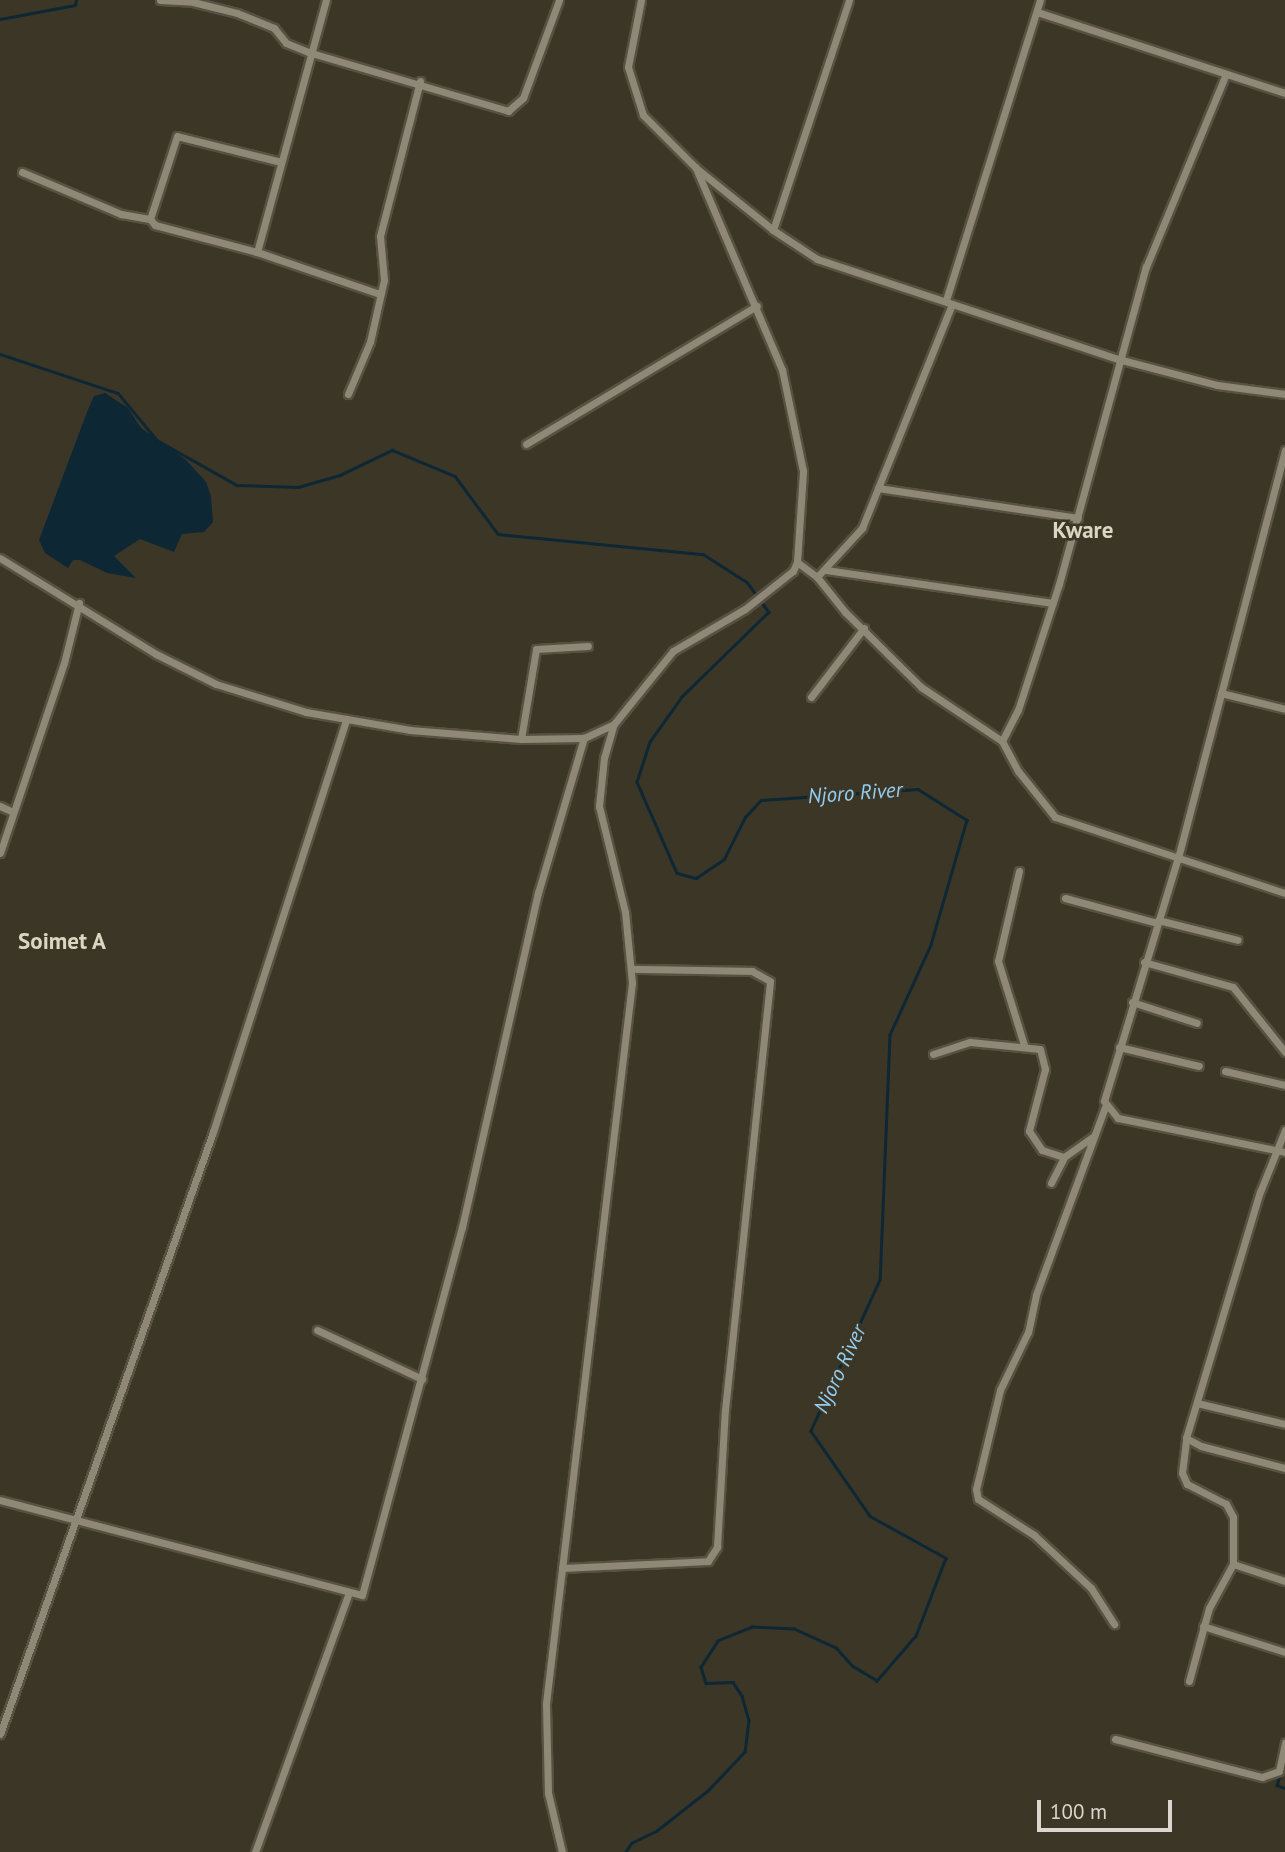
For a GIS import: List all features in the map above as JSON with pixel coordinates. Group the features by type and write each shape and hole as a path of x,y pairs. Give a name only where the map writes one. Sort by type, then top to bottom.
{"street":[{"path":"160,0 194,2 237,13 274,27 286,43 308,52 420,81 500,109 514,109 523,98 555,1"},
{"path":"257,252 308,52 326,0"},
{"path":"641,0 629,58 635,97 655,131 773,230 817,259 1118,359 1217,385 1285,394"},
{"path":"773,230 849,0"},
{"path":"817,577 827,570 862,528 878,488 949,302 1040,0"},
{"path":"1037,12 1285,93"},
{"path":"1002,741 1018,710 1053,603 1078,518 1118,359 1146,267 1226,74"},
{"path":"348,394 370,342 384,280 380,236 420,81"},
{"path":"150,219 177,136 281,162"},
{"path":"562,1852 548,1793 544,1748 562,1568 632,969 625,912 599,806 604,758 614,724 673,651 745,609 785,577 797,562 803,471 782,370 696,168"},
{"path":"22,172 121,214 150,219 155,225 257,252 380,294"},
{"path":"526,444 757,306"},
{"path":"1114,1624 1091,1588 1034,1535 978,1499 976,1489 1000,1390 1028,1332 1036,1294 1105,1107 1132,1002 1179,854 1285,450"},
{"path":"878,488 1078,518"},
{"path":"0,558 79,603 156,654 216,684 306,712 410,730 522,739 584,738 614,724"},
{"path":"797,562 817,577 845,612 921,687 1002,741 1018,771 1055,817 1179,854 1285,893"},
{"path":"827,570 1053,603"},
{"path":"0,853 64,663 79,603"},
{"path":"811,697 864,628"},
{"path":"522,739 536,649 588,646"},
{"path":"1221,693 1285,709"},
{"path":"0,1734 78,1520 213,1132 346,719"},
{"path":"0,1500 362,1595 422,1379 507,1040 538,893 584,738"},
{"path":"0,806 13,812"},
{"path":"1019,872 998,961 1024,1045"},
{"path":"1065,898 1238,940"},
{"path":"1144,962 1233,987 1285,1052"},
{"path":"562,1568 708,1561 717,1547 726,1410 770,981 752,971 632,969"},
{"path":"1132,1002 1197,1023"},
{"path":"933,1054 957,1043 1024,1045 1040,1049 1045,1069 1030,1136 1042,1150 1064,1157"},
{"path":"1119,1047 1199,1066"},
{"path":"1225,1071 1285,1085"},
{"path":"1105,1107 1118,1118 1281,1151"},
{"path":"1189,1681 1203,1626 1233,1564 1231,1511 1226,1504 1186,1484 1182,1473 1186,1438 1260,1192 1281,1151 1285,1130"},
{"path":"1051,1183 1064,1157 1093,1137"},
{"path":"317,1330 422,1379"},
{"path":"1197,1403 1285,1424"},
{"path":"1186,1438 1201,1446 1285,1468"},
{"path":"1233,1564 1285,1581"},
{"path":"255,1852 349,1593"},
{"path":"1203,1626 1285,1651"},
{"path":"1115,1739 1262,1777 1279,1772 1284,1747"}],"water":[{"path":"105,393 128,408 141,428 186,460 206,482 211,496 213,522 204,532 182,534 174,552 140,539 114,556 136,578 107,573 80,560 73,560 68,568 45,553 39,540 94,396"}],"waterway":[{"name":"Njoro River","path":"0,19 75,5 76,0"},
{"name":"Njoro River","path":"0,354 118,393 157,440 237,485 298,487 340,475 392,450 455,476 498,534 703,554 747,582 769,612 682,697 650,742 637,782 677,873 696,878 724,859 745,817 761,800 918,789 967,820 931,945 890,1035 880,1280 811,1431 870,1516 946,1558 916,1636 877,1681 852,1666 836,1648 794,1629 752,1627 718,1641 701,1667 706,1683 733,1682 742,1696 749,1720 745,1752 708,1791 657,1831 632,1843 626,1852"},
{"path":"1281,1773 1277,1785 1285,1788"}],"district":[{"name":"Kware","path":"1083,530"},
{"name":"Soimet A","path":"62,941"}]}
